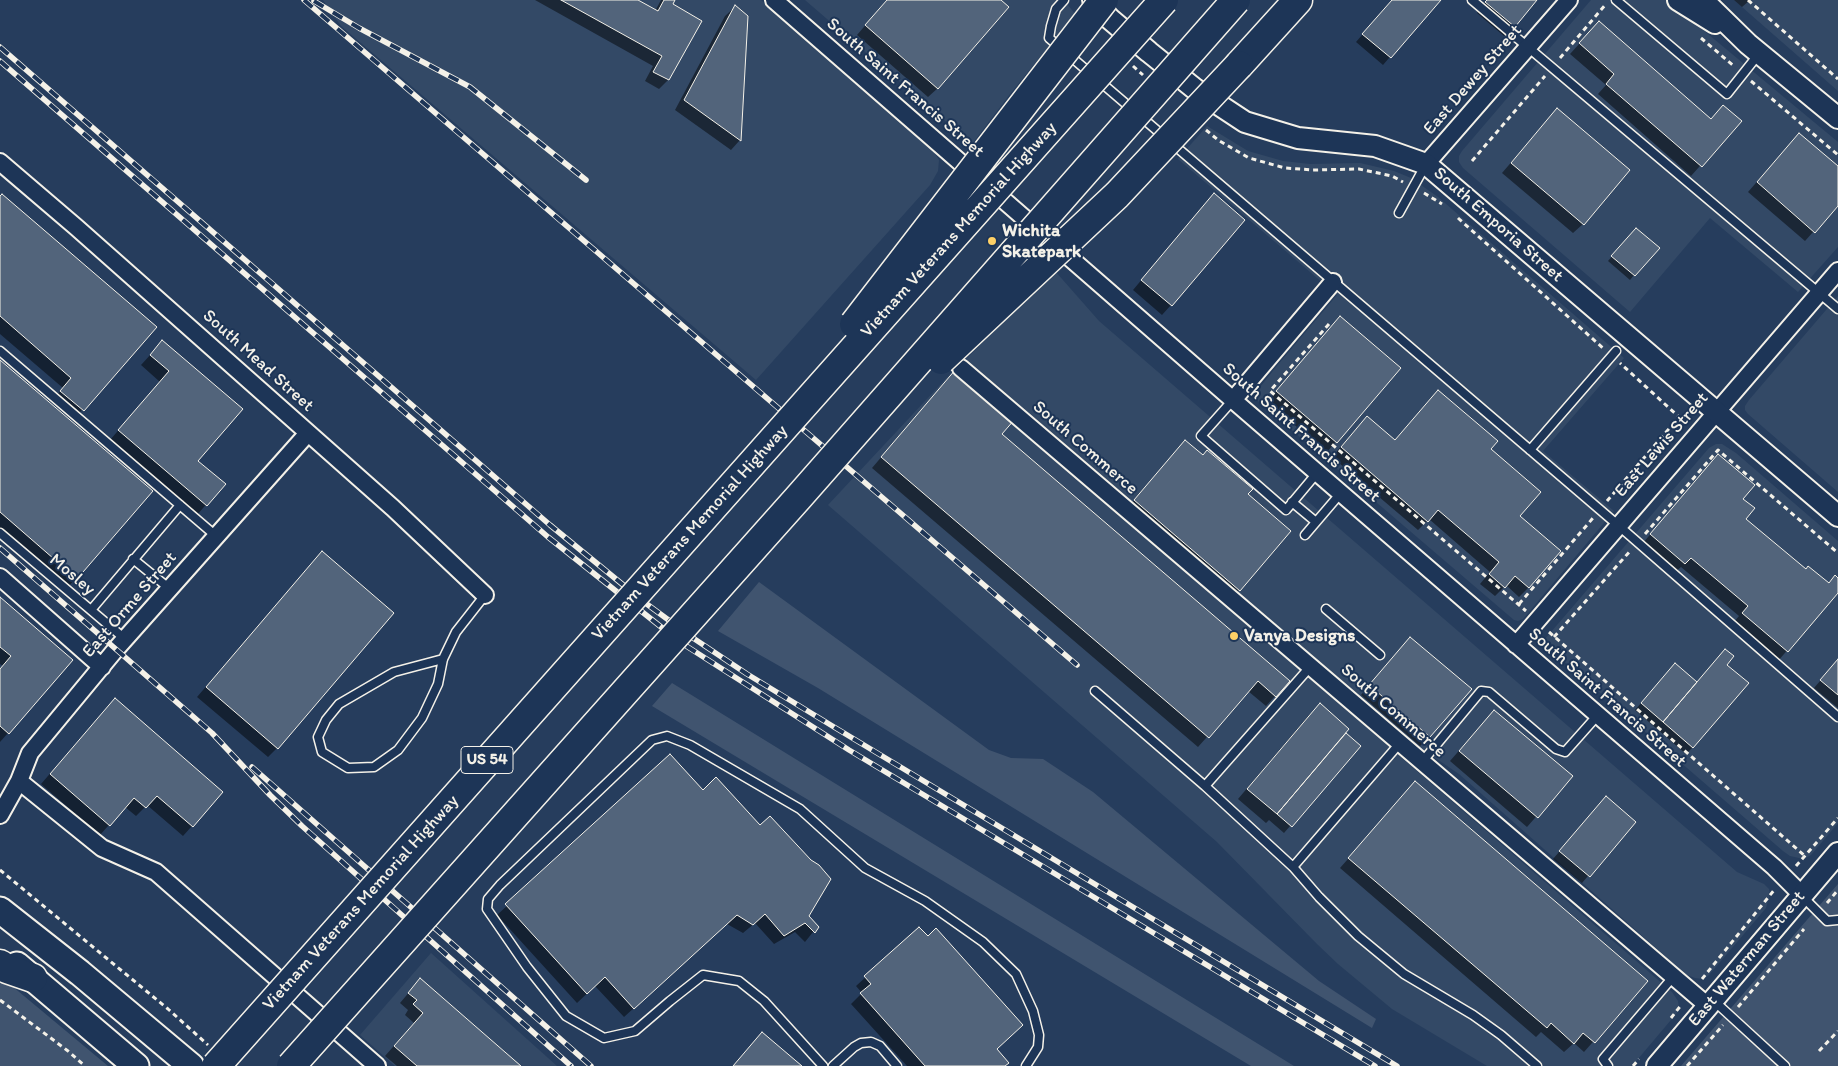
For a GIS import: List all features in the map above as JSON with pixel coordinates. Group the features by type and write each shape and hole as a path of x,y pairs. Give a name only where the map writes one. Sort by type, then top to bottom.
{"highway":[{"path":"759,455 863,311 1104,0"},
{"name":"Vietnam Veterans Memorial Highway","path":"213,1057 759,455 1164,0"},
{"path":"291,1066 798,498 1236,0"},
{"path":"798,498 1117,194 1298,0"},
{"path":"0,964 33,978"}],"main road":[{"path":"0,910 80,973 191,1066"},
{"path":"0,951 136,1066"}],"street":[{"name":"South Saint Francis Street","path":"774,0 1340,494 1785,878 1802,896"},
{"name":"South Emporia Street","path":"1093,0 1110,19 1195,89 1245,122 1298,138 1375,146 1426,164 1838,516"},
{"name":"East Dewey Street","path":"1426,164 1569,0"},
{"path":"1678,0 1754,49"},
{"path":"1703,0 1754,49 1838,118"},
{"name":"South Mead Street","path":"0,162 308,433 485,595"},
{"name":"East Lewis Street","path":"1516,646 1838,270"},
{"path":"1233,400 1333,282"},
{"name":"South Commerce","path":"961,368 1673,977 1710,1003"},
{"name":"East Orme Street","path":"0,815 19,781 30,753 125,639 308,433"},
{"path":"0,577 102,667"},
{"path":"19,781 102,848 156,872 377,1066"},
{"name":"East Waterman Street","path":"1648,1062 1710,1003 1838,853"}],"lane":[{"path":"1064,0 1056,9 1049,38 1638,542 1838,717"},
{"path":"1472,0 1838,309"},
{"path":"1616,0 1727,94 1754,49"},
{"path":"1399,213 1426,164"},
{"path":"0,351 216,536"},
{"path":"1530,450 1614,354"},
{"path":"1233,400 1201,436 1286,510 1317,473"},
{"path":"1305,535 1340,494"},
{"path":"1292,502 1316,522"},
{"path":"91,610 180,505"},
{"name":"Mosley","path":"0,533 125,639"},
{"path":"134,559 170,589"},
{"path":"442,659 394,672 339,704 326,720 318,737 322,752 348,768 374,767 398,750 422,718 438,684 442,659 456,632 485,595"},
{"path":"1326,609 1380,655"},
{"path":"1205,786 1310,667"},
{"path":"1095,691 1205,786 1293,867 1319,897 1358,936 1404,974 1473,1015 1501,1035 1537,1066"},
{"path":"1422,762 1482,691 1489,692 1556,749 1566,752 1597,716"},
{"path":"823,1066 764,1001 739,981 703,975 636,1031 604,1038 566,1016 527,966 487,909 488,899 500,885 652,740 668,736 690,745 800,809 864,868 926,901 983,942 1016,974 1033,1011 1039,1035 1038,1047 1026,1066"},
{"path":"1293,867 1400,743"},
{"path":"1802,896 1827,921 1838,920"},
{"path":"1608,1066 1603,1059 1673,977"},
{"path":"1710,1003 1730,1016 1785,1066"},
{"path":"833,1066 854,1047 861,1043 871,1042 880,1046 897,1066"}],"path":[{"path":"1472,161 1610,0"},
{"path":"1748,0 1838,79"},
{"path":"1132,65 1146,78"},
{"path":"1204,128 1218,140 1249,158 1285,168 1313,170 1359,169 1392,176 1442,203 1449,210"},
{"path":"1456,217 1614,354 1679,417"},
{"path":"1329,324 1270,391 1537,621 1805,856"},
{"path":"1554,637 1718,450 1838,553"},
{"path":"1670,1019 1785,878 1838,818"},
{"path":"0,870 168,1010 213,1057"},
{"path":"1826,904 1838,890"},
{"path":"1687,1066 1804,929"},
{"path":"0,1000 85,1066"},
{"path":"1819,1052 1838,1031"},
{"path":"1633,1066 1648,1062"}],"shaded area":[{"path":"323,0 761,0 932,149 939,160 938,171 930,185 756,380 341,26"},
{"path":"805,0 1064,0 1075,14 972,144"},
{"path":"1591,0 1667,0 1838,142 1838,247 1798,292 1710,218 1630,312 1463,168 1459,162 1459,156 1462,151"},
{"path":"1734,0 1838,0 1838,91"},
{"path":"1207,126 1248,151 1283,161 1310,164 1360,163 1394,171 1411,178 1438,197 1624,358 1543,451 1614,511 1523,619 1514,620 1255,397 1257,391 1276,367 1337,295 1178,159"},
{"path":"1055,271 1099,321 1737,872 1764,884 1769,889 1770,894 1766,908 1709,975 1703,979 1687,975 1459,774 1416,745 966,359"},
{"path":"1838,296 1838,492 1748,414 1745,406"},
{"path":"954,370 1672,992 1678,1001 1679,1008 1676,1014 1632,1066 1487,1066 1392,1009 1317,944 1217,842 828,505"},
{"path":"1716,444 1722,444 1736,453 1838,541 1838,823 1811,855 1804,859 1790,856 1783,851 1544,643 1545,639 1709,448"},
{"path":"759,582 989,750 1011,758 1043,759 1093,792 1319,981 1376,1019 1372,1028 818,688 718,631"},
{"path":"672,683 1294,1066 1251,1066 652,706"},
{"path":"1838,884 1838,1066 1681,1066"},
{"path":"431,953 557,1066 395,1066 360,1035"},
{"path":"0,976 108,1066 0,1066"}],"building":[{"path":"561,0 638,0 658,11 664,0 675,0 673,4 702,21 669,80 653,72 662,56"},
{"path":"887,0 1001,0 1009,7 938,89 865,25"},
{"path":"1392,0 1441,0 1391,58 1362,34"},
{"path":"1487,0 1537,0 1515,27 1485,2"},
{"path":"735,5 748,16 741,141 684,100"},
{"path":"1599,21 1711,119 1723,105 1742,121 1702,167 1606,84 1614,74 1579,43"},
{"path":"1557,108 1630,170 1584,225 1511,163"},
{"path":"1799,133 1838,166 1838,206 1815,233 1757,182"},
{"path":"1214,193 1245,220 1172,306 1141,280"},
{"path":"2,194 157,327 84,411 60,391 71,378 0,316 0,196"},
{"path":"1636,228 1660,248 1635,276 1611,256"},
{"path":"1340,316 1401,368 1337,443 1276,391"},
{"path":"162,340 243,409 198,461 226,484 207,506 118,430 169,371 150,355"},
{"path":"0,360 153,491 77,579 0,512"},
{"path":"956,369 1015,419 1002,434 1290,681 1276,697 1258,681 1209,738 881,457"},
{"path":"1438,390 1498,441 1491,449 1541,492 1520,516 1561,551 1529,588 1515,576 1505,588 1489,574 1499,562 1438,510 1428,522 1341,447 1367,416 1395,440"},
{"path":"1185,440 1203,455 1207,450 1253,489 1248,494 1291,531 1240,591 1134,500"},
{"path":"1718,454 1755,485 1743,499 1755,508 1746,519 1806,569 1808,566 1829,583 1835,575 1838,578 1838,593 1788,652 1742,613 1748,606 1691,558 1685,564 1650,534"},
{"path":"322,551 394,613 278,749 206,687"},
{"path":"0,597 73,660 9,734 0,726 0,669 11,656 0,647"},
{"path":"1410,637 1472,689 1430,737 1369,685"},
{"path":"1725,649 1734,656 1727,665 1749,683 1693,748 1663,722"},
{"path":"1838,659 1838,695 1820,680"},
{"path":"1675,663 1697,682 1663,722 1641,703"},
{"path":"115,698 223,792 193,827 157,796 146,808 134,798 110,826 50,774"},
{"path":"1320,703 1349,729 1277,814 1247,789"},
{"path":"1494,710 1573,776 1538,818 1459,751"},
{"path":"1346,733 1361,746 1292,827 1277,814"},
{"path":"670,754 703,790 716,777 760,825 770,816 831,879 809,916 819,927 815,933 805,923 784,936 765,914 753,925 737,915 634,1009 605,977 587,994 505,904"},
{"path":"1415,781 1648,981 1595,1043 1583,1033 1574,1044 1551,1023 1547,1028 1348,858"},
{"path":"1606,796 1636,822 1590,877 1559,851"},
{"path":"919,927 928,936 936,928 1023,1025 997,1049 1009,1063 1005,1066 925,1066 860,993 871,984 864,976"},
{"path":"420,978 521,1066 417,1066 394,1046 423,1013 413,1004 417,1000 408,993"},
{"path":"762,1032 802,1066 733,1066"}],"railway":[{"path":"304,0 1077,665"},
{"path":"314,1 359,28 470,87 586,180"},
{"path":"0,47 550,525 644,602 693,638 747,674 834,727 1397,1066"},
{"path":"0,61 548,537 680,642 849,750 1375,1066"},
{"path":"0,548 212,733 302,826 571,1066"},
{"path":"252,767 591,1066"}],"place":[{"name":"Wichita Skatepark","path":"992,241"},
{"name":"Vanya Designs","path":"1234,636"}]}
